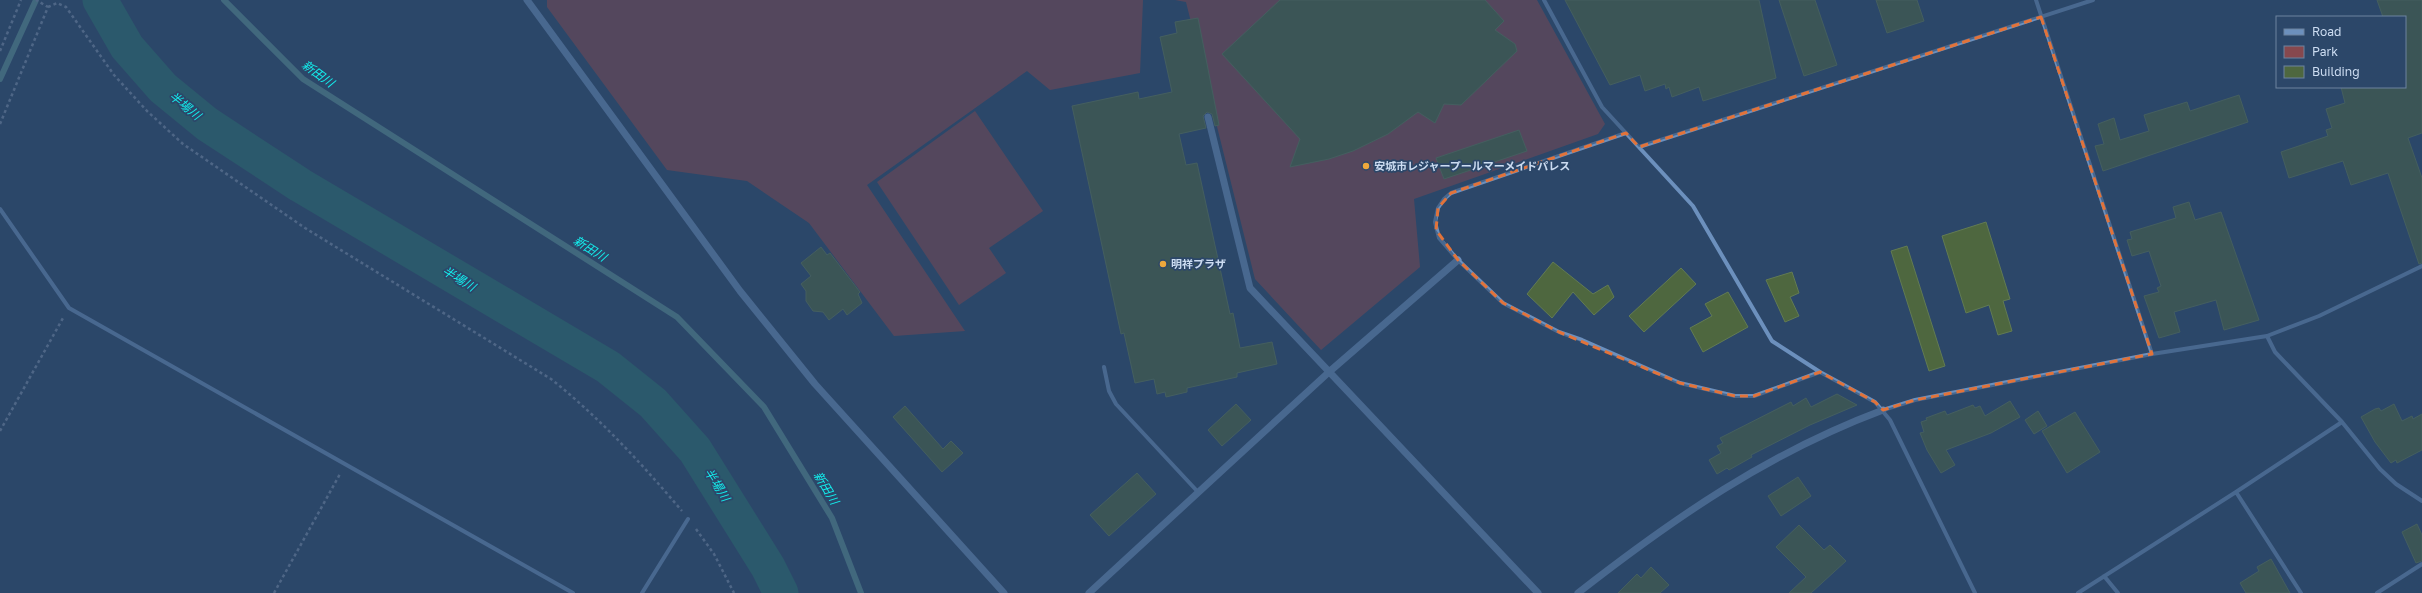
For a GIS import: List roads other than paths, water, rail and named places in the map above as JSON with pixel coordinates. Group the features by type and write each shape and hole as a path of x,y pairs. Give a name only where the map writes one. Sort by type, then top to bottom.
{"street":[{"path":"527,0 750,304 815,384 1004,593"},
{"path":"1544,0 1602,107 1693,206 1772,341 1820,372 1875,402 1883,410 1890,420 1975,593"},
{"path":"2036,0 2152,354"},
{"path":"1639,147 2093,0"},
{"path":"1208,117 1250,288 1538,593"},
{"path":"1626,134 1451,193 1444,199 1438,208 1436,230 1458,260 1503,304 1558,332 1582,340 1680,383 1747,397 1820,372"},
{"path":"0,209 69,308 573,593"},
{"path":"1089,593 1328,372 1458,260"},
{"path":"1578,593 1636,548 1720,489 1850,422 1915,400 2152,354 2267,336 2319,316 2422,266"},
{"path":"2267,336 2275,352 2342,422 2380,469 2396,484 2422,500"},
{"path":"1104,367 1109,391 1116,404 1198,492"},
{"path":"2078,593 2342,422"},
{"path":"2236,492 2301,593"},
{"path":"642,593 688,519"},
{"path":"2377,593 2422,564"},
{"path":"2104,576 2118,593"}],"waterway":[{"path":"0,79 36,0"},
{"name":"半場川","path":"100,0 127,47 163,88 207,124 300,185 608,367 653,403 695,450 768,567 781,593"},
{"name":"新田川","path":"224,0 303,79 677,317 764,407 832,518 861,593"}],"place":[{"name":"安城市レジャープールマーメイドパレス","path":"1366,166"},
{"name":"明祥プラザ","path":"1163,264"}]}
